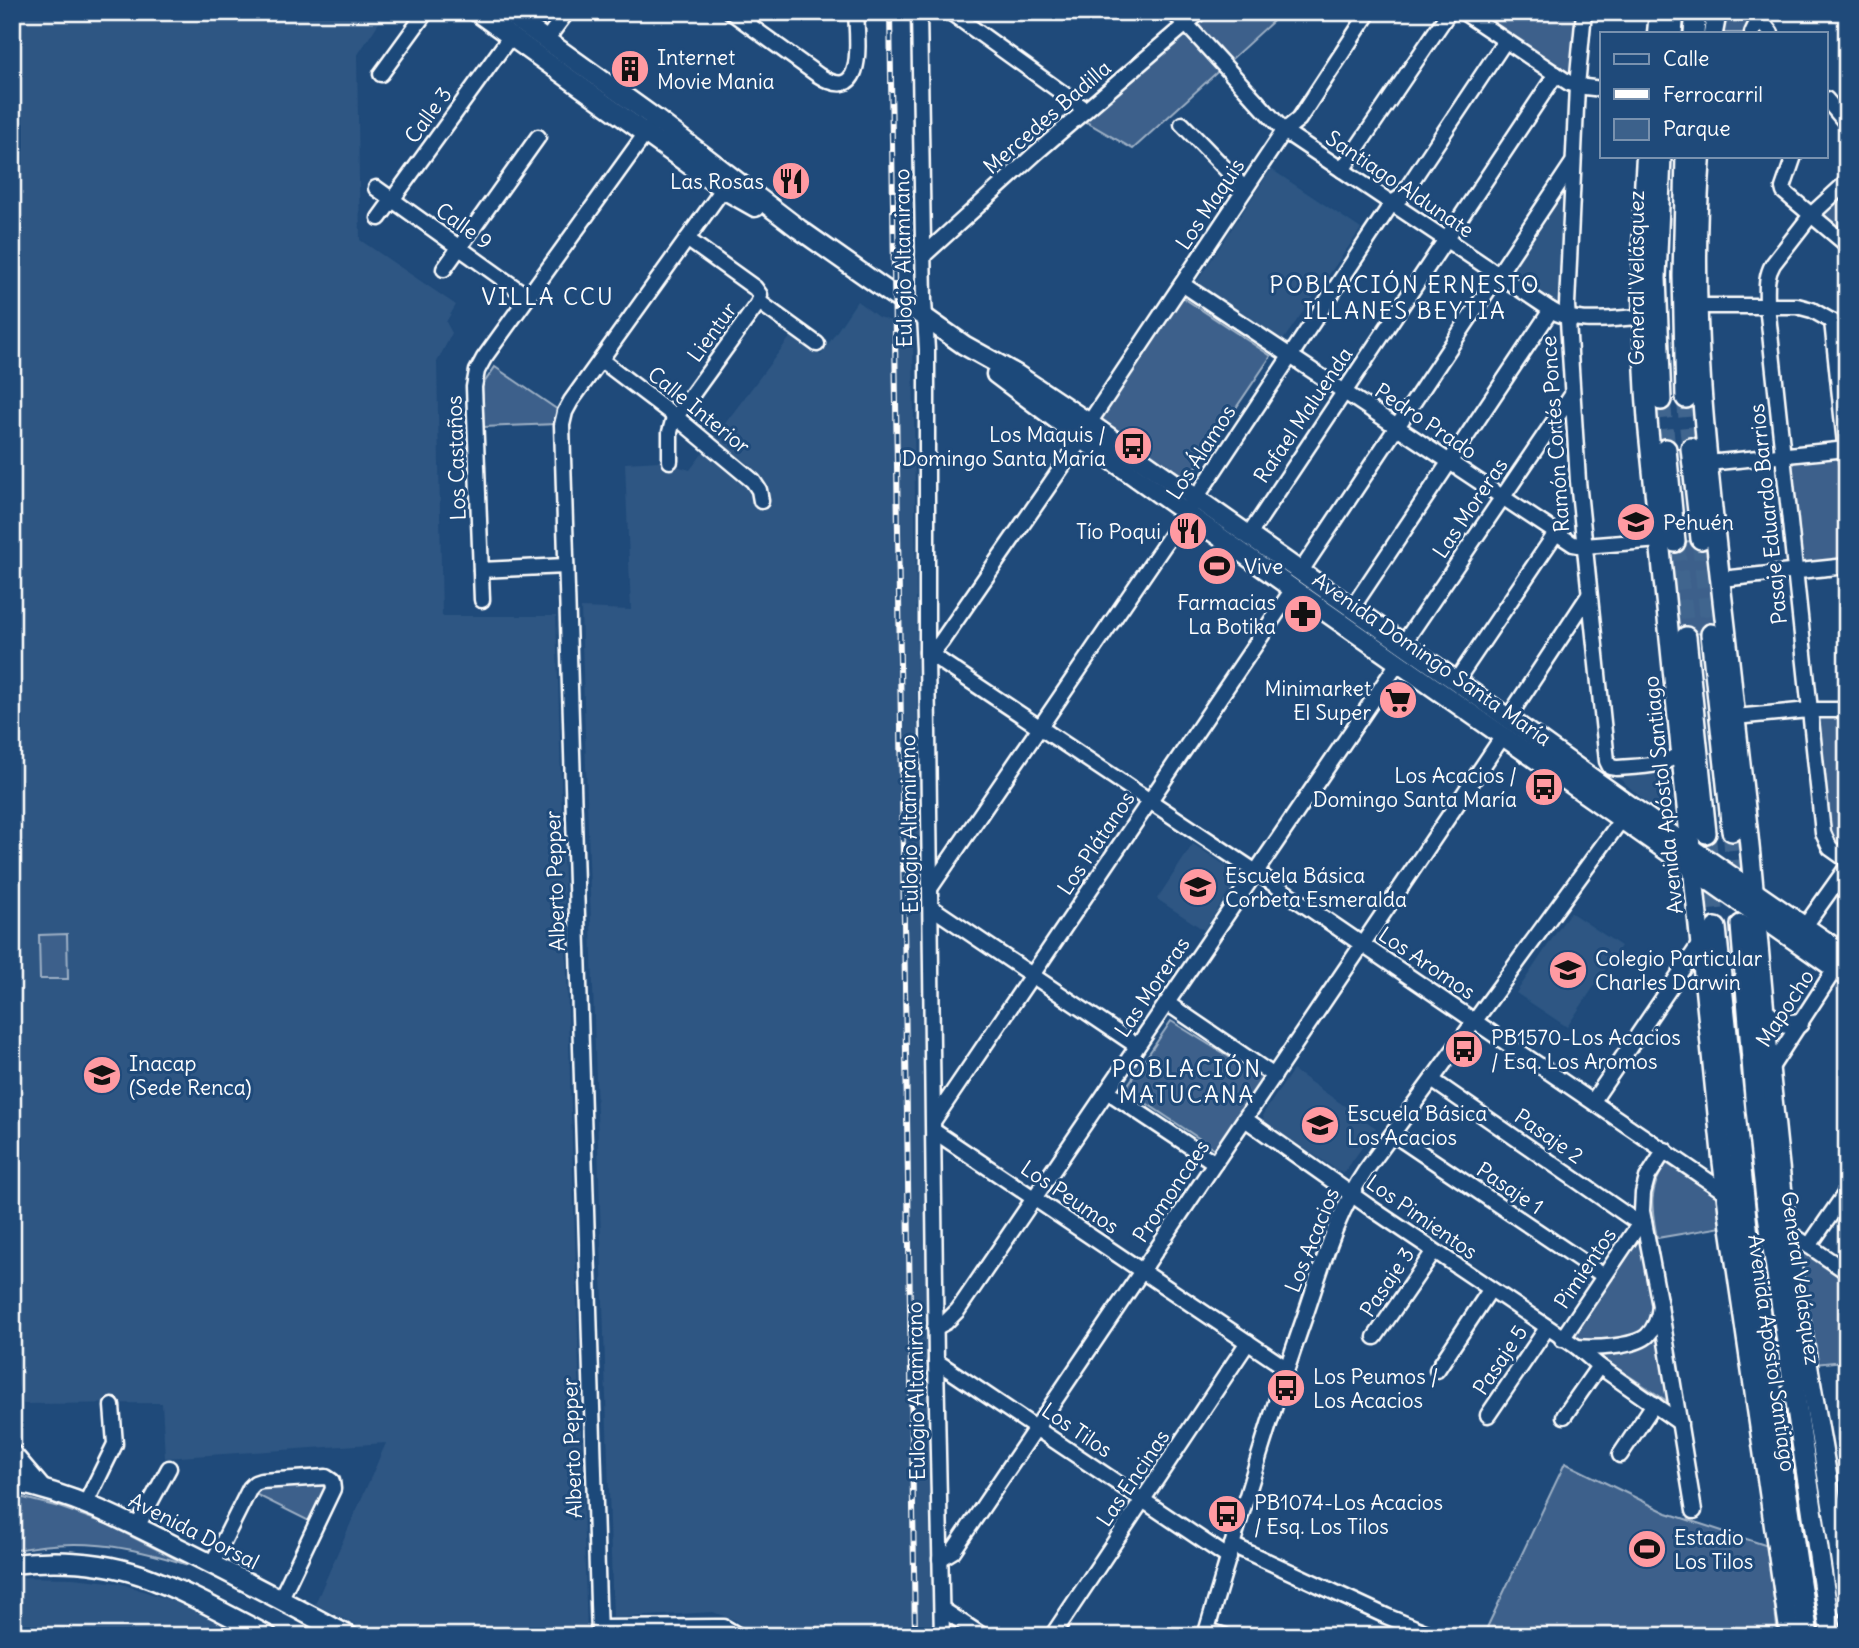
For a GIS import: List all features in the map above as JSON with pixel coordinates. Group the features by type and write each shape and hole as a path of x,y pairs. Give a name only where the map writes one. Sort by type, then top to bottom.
{"highway":[{"path":"1672,32 1674,12"},
{"path":"1694,32 1696,12"},
{"name":"General Velásquez","path":"1661,158 1656,278 1661,400"},
{"path":"1686,158 1682,276 1686,398"},
{"path":"1691,448 1701,539"},
{"path":"1666,449 1668,541"},
{"path":"1711,634 1732,831"},
{"path":"1686,637 1706,833"},
{"name":"General Velásquez","path":"1748,920 1761,1156 1774,1261 1831,1636"},
{"path":"1716,928 1747,1227 1808,1636"},
{"path":"1756,1399 1793,1536"},
{"path":"1809,1493 1844,1636"}],"main road":[{"name":"Avenida Domingo Santa María","path":"477,12 510,37 651,126"},
{"name":"Avenida Domingo Santa María","path":"507,12 727,183 799,229 925,317 1009,383 1085,430 1191,505 1293,589 1503,736 1627,813 1656,824 1805,926 1843,967"},
{"path":"1657,32 1659,12"},
{"path":"1713,32 1717,12"},
{"name":"Avenida Apóstol Santiago","path":"1646,158 1642,317 1646,402 1668,541 1682,751 1726,1193 1790,1636"},
{"name":"Avenida Apóstol Santiago","path":"1701,158 1696,306 1708,463 1754,891 1748,920 1764,1011 1787,1231 1847,1608"},
{"name":"Avenida Domingo Santa María","path":"1191,505 1249,535 1508,718 1627,813 1748,920 1843,967"},
{"path":"1656,824 1675,819 1687,804"},
{"path":"1764,1011 1781,1023 1799,1023"},
{"path":"12,1454 41,1488"},
{"name":"Avenida Dorsal","path":"12,1482 41,1488 86,1503 212,1564 349,1636"},
{"path":"12,1563 69,1562 138,1574 268,1636"}],"street":[{"path":"382,74 426,12"},
{"path":"546,40 568,12"},
{"path":"731,12 828,82 834,83 846,81 856,72 856,12"},
{"name":"Eulogio Altamirano","path":"919,12 927,350 927,652 935,1328 942,1636"},
{"path":"950,12 1086,110"},
{"name":"Santiago Aldunate","path":"1172,12 1284,131 1551,310 1577,320 1642,317"},
{"name":"Mercedes Badilla","path":"923,256 1200,12"},
{"name":"Los Maquis","path":"927,652 941,642 1284,131 1299,119 1369,12"},
{"path":"1342,170 1449,12"},
{"path":"1463,12 1577,86 1600,89"},
{"name":"Ramón Cortés Ponce","path":"1584,12 1577,86 1567,283 1568,318 1584,546 1607,761 1610,767 1616,768 1661,763 1682,751"},
{"path":"1752,32 1761,15"},
{"path":"1761,15 1770,32"},
{"name":"Calle 3","path":"379,218 510,37"},
{"name":"Los Álamos","path":"931,887 1191,505 1392,203 1401,197 1505,41"},
{"name":"Rafael Maluenda","path":"1249,535 1556,74"},
{"path":"1828,101 1847,124"},
{"path":"1182,124 1245,190"},
{"name":"Los Castaños","path":"482,600 475,379 480,364 651,126"},
{"path":"443,269 538,137"},
{"name":"Avenida Apóstol Santiago","path":"1699,189 1708,158"},
{"path":"1793,158 1783,190 1847,245"},
{"path":"1301,571 1573,163"},
{"name":"Pasaje Eduardo Barrios","path":"1847,182 1811,215 1770,268 1767,281 1767,306 1823,833 1830,848 1847,860"},
{"name":"Alberto Pepper","path":"599,1632 562,425 568,406 727,183"},
{"name":"Calle 9","path":"376,188 528,297"},
{"path":"687,239 755,288 760,295 759,302 817,344"},
{"name":"Pedro Prado","path":"1182,284 1573,544 1584,546 1668,541"},
{"name":"Lientur","path":"670,461 670,432 676,417 759,302"},
{"path":"1696,306 1803,307 1847,330"},
{"path":"1352,608 1551,310"},
{"path":"1708,463 1783,456 1846,454 1832,321"},
{"name":"Calle Interior","path":"601,360 676,417 753,481 759,490 761,501"},
{"name":"Las Moreras","path":"1404,644 1572,395"},
{"path":"1456,681 1556,533"},
{"path":"481,570 566,566"},
{"path":"1721,579 1847,566"},
{"name":"Los Plátanos","path":"934,1126 1032,975 1293,589"},
{"path":"1508,718 1590,594"},
{"name":"Los Aromos","path":"927,652 1256,872 1726,1193"},
{"name":"Las Moreras","path":"935,1328 955,1314 1398,663"},
{"path":"1735,717 1809,710 1847,710"},
{"name":"Promoncaes","path":"940,1559 953,1551 1503,736"},
{"name":"Los Acacios","path":"1206,1633 1286,1368 1335,1229 1351,1194 1627,813"},
{"path":"1805,926 1847,867"},
{"path":"931,907 1137,1046"},
{"path":"1593,1101 1701,942"},
{"name":"Mapocho","path":"1770,1069 1799,1023 1843,967"},
{"path":"1167,1003 1274,1076"},
{"name":"Pasaje 2","path":"1432,1080 1631,1218 1644,1222"},
{"path":"1107,1091 1215,1163"},
{"name":"Los Pimientos","path":"1245,1119 1490,1290 1577,1347 1599,1366 1680,1423"},
{"name":"Los Peumos","path":"934,1126 1034,1199 1286,1368"},
{"name":"Pasaje 1","path":"1392,1134 1604,1276"},
{"path":"1665,1150 1644,1185 1642,1203 1694,1511"},
{"path":"1692,1169 1710,1166 1722,1158"},
{"path":"1809,1246 1847,1191"},
{"name":"Pimientos","path":"1563,1339 1636,1229 1644,1222"},
{"path":"1787,1231 1847,1272"},
{"name":"Pasaje 3","path":"1376,1337 1434,1251"},
{"path":"1437,1370 1490,1290"},
{"path":"1577,1347 1602,1347 1641,1339 1653,1328 1660,1306"},
{"name":"Pasaje 5","path":"1488,1415 1547,1328"},
{"name":"Las Encinas","path":"1052,1636 1248,1342"},
{"name":"Los Tilos","path":"936,1361 1144,1500 1230,1551 1409,1631 1434,1636"},
{"path":"1564,1416 1599,1366"},
{"path":"1620,1455 1654,1405"},
{"path":"86,1503 114,1444 112,1406"},
{"path":"136,1527 169,1468"},
{"path":"212,1564 255,1483 326,1477 332,1481 332,1489 280,1600"},
{"path":"942,1609 983,1636"},
{"path":"599,1632 690,1631 724,1627 739,1636"},
{"path":"1206,1633 1225,1636"}],"shaded area":[{"path":"12,12 386,12 357,56 360,240 456,305 446,322 452,333 437,362 442,616 556,616 587,1636 377,1636 315,1604 386,1443 165,1458 162,1403 23,1404 12,1363"},
{"path":"1271,169 1361,229 1281,343 1194,286"},
{"path":"1566,186 1561,294 1558,307 1507,275"},
{"path":"857,301 878,317 895,322 913,337 934,1636 748,1636 737,1621 713,1612 613,1618 581,608 631,610 625,463 660,461 690,470 791,336 821,355"},
{"path":"1676,767 1679,801 1669,812 1660,814 1613,773"},
{"name":"Escuela Básica Corbeta Esmeralda","path":"1193,844 1240,875 1204,930 1157,899"},
{"name":"Colegio Particular Charles Darwin","path":"1570,912 1621,946 1567,1027 1516,993"},
{"name":"Escuela Básica Los Acacios","path":"1293,1070 1376,1128 1343,1174 1264,1122 1263,1114"},
{"path":"12,1577 73,1578 119,1583 176,1602 245,1636 12,1636"}],"green space":[{"path":"1210,12 1283,12 1133,149 1085,121"},
{"path":"1474,12 1577,12 1572,74 1566,74"},
{"path":"1723,12 1753,12 1745,32 1718,32"},
{"path":"1847,189 1847,238 1820,215"},
{"path":"1182,297 1271,356 1188,479 1099,420"},
{"path":"495,367 558,410 556,424 484,427 482,386"},
{"path":"1841,456 1847,521 1847,562 1802,566 1790,460"},
{"path":"1708,539 1716,632 1674,635 1664,544"},
{"path":"1816,718 1847,718 1847,852 1835,842 1831,830"},
{"path":"67,934 68,979 40,979 39,935"},
{"path":"1171,1021 1263,1078 1215,1149 1125,1089"},
{"path":"1666,1163 1718,1197 1722,1227 1657,1238 1652,1199 1656,1182"},
{"path":"1640,1234 1670,1403 1573,1339"},
{"path":"1798,1246 1847,1279 1847,1343 1841,1351 1843,1361 1815,1364"},
{"name":"Estadio Los Tilos","path":"1565,1463 1667,1513 1768,1546 1778,1636 1483,1636"},
{"path":"320,1485 326,1489 311,1522 255,1494 260,1487"},
{"path":"12,1495 59,1507 107,1524 188,1565 144,1552 101,1545 58,1544 12,1551"}],"tunnel":[{"path":"1686,398 1691,448"},
{"path":"1661,400 1666,449"},
{"path":"1701,539 1711,634"},
{"path":"1675,542 1686,637"},
{"path":"1732,831 1741,925"},
{"path":"1706,833 1716,928"}],"railway":[{"path":"890,12 915,1636"}],"place":[{"name":"Internet Movie Mania","path":"630,69"},
{"name":"Las Rosas","path":"791,181"},
{"name":"Los Maquis / Domingo Santa María","path":"1133,446"},
{"name":"Pehuén","path":"1636,522"},
{"name":"Tío Poqui","path":"1188,531"},
{"name":"Vive","path":"1217,566"},
{"name":"Farmacias La Botika","path":"1303,614"},
{"name":"Minimarket El Super","path":"1398,700"},
{"name":"Los Acacios / Domingo Santa María","path":"1544,787"},
{"name":"Escuela Básica Corbeta Esmeralda","path":"1198,887"},
{"name":"Colegio Particular Charles Darwin","path":"1568,970"},
{"name":"PB1570-Los Acacios / Esq. Los Aromos","path":"1464,1049"},
{"name":"Inacap (Sede Renca)","path":"102,1075"},
{"name":"Escuela Básica Los Acacios","path":"1320,1125"},
{"name":"Los Peumos / Los Acacios","path":"1286,1388"},
{"name":"PB1074-Los Acacios / Esq. Los Tilos","path":"1227,1514"},
{"name":"Estadio Los Tilos","path":"1647,1549"}],"district":[{"name":"VILLA CCU","path":"548,296"},
{"name":"POBLACIÓN ERNESTO ILLANES BEYTIA","path":"1405,297"},
{"name":"POBLACIÓN MATUCANA","path":"1187,1081"}]}
